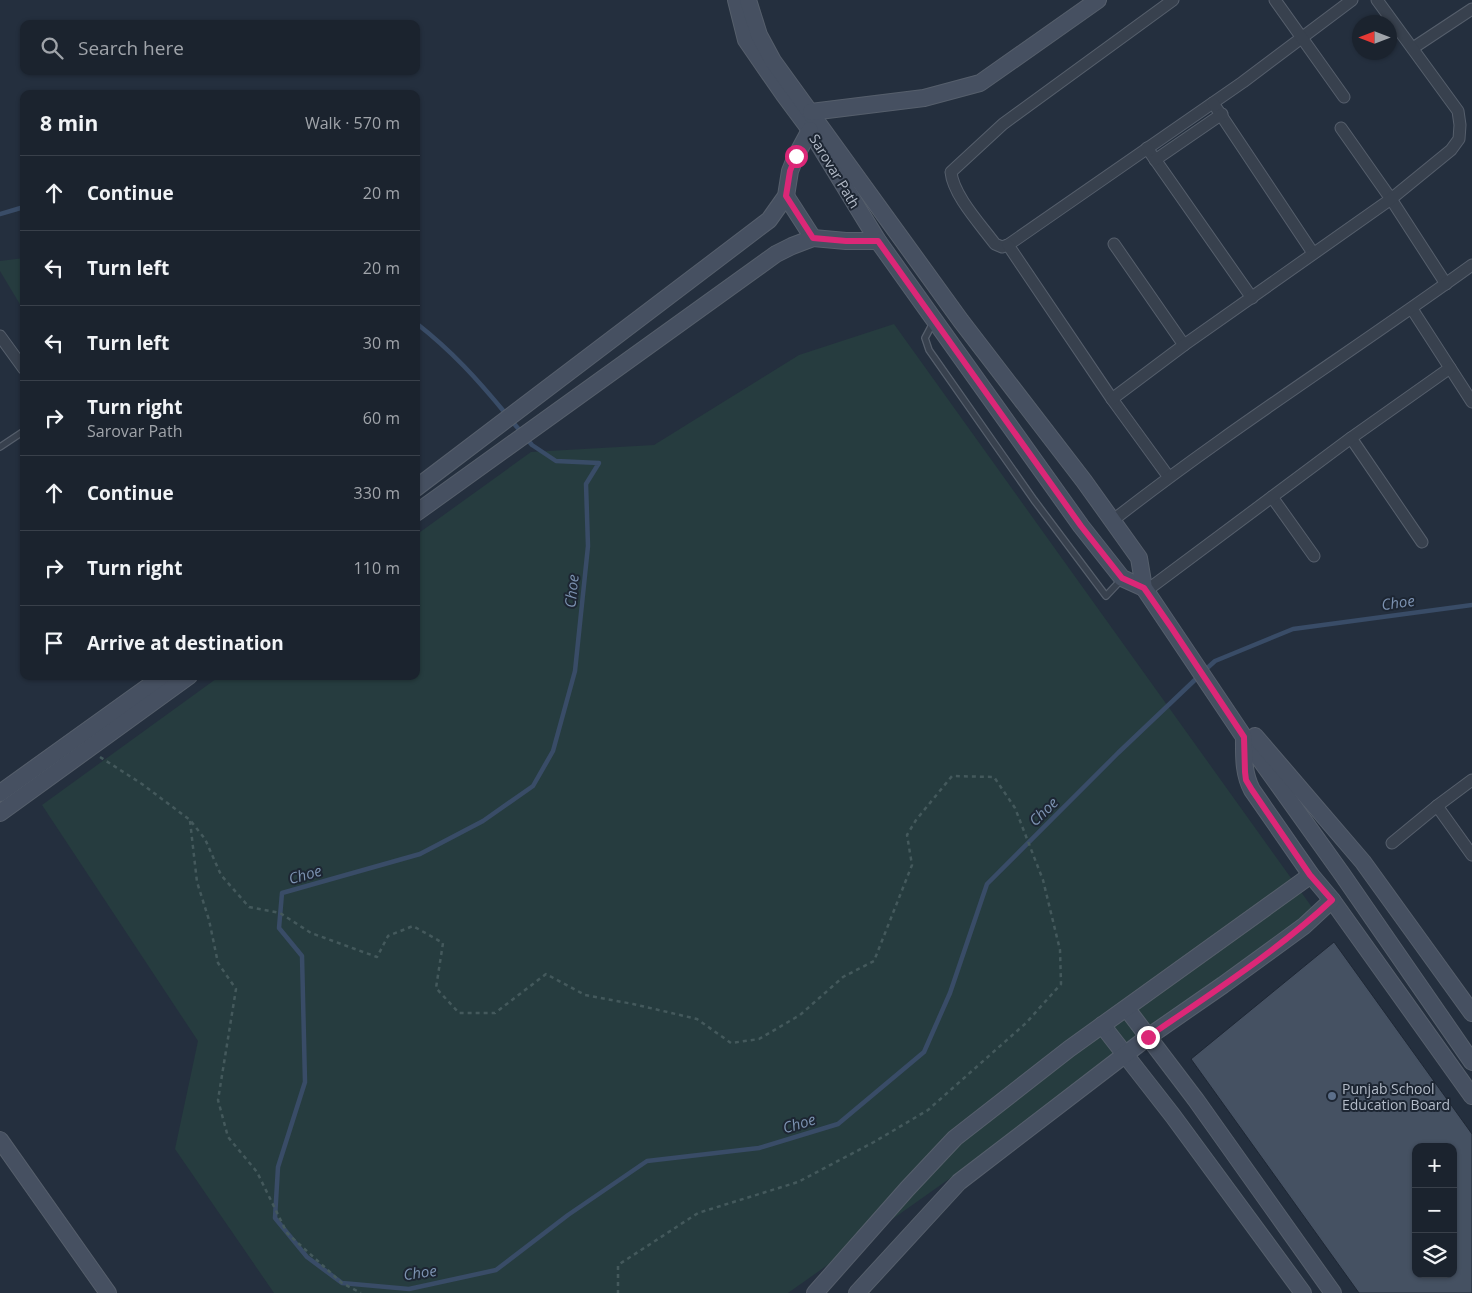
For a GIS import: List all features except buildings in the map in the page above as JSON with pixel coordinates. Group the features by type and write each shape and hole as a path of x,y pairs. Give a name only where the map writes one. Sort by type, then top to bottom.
{"main road":[{"name":"Sarovar Path","path":"736,0 746,40 810,130 878,241 1081,526 1122,578"},
{"path":"748,0 759,35 773,61 961,321 1084,481 1139,558 1145,590 1240,731 1472,1062"},
{"path":"811,112 924,98 980,83 1098,0"},
{"path":"420,485 769,220 786,196 790,171 810,130"},
{"path":"786,196 813,238"},
{"path":"420,510 776,254 813,238 878,241"},
{"path":"534,398 549,418"},
{"path":"1122,578 1145,590"},
{"path":"0,793 157,680"},
{"path":"0,813 183,680"},
{"path":"1240,731 1249,729 1363,862 1472,1013"},
{"path":"1240,731 1246,780 1310,875 1332,900 1472,1096"},
{"path":"815,1293 955,1138 1102,1025 1310,875"},
{"path":"857,1293 958,1182 1125,1054 1304,926 1332,900"},
{"path":"1126,1009 1196,1100 1333,1293"},
{"path":"1102,1025 1173,1116 1303,1293"},
{"path":"1173,1116 1196,1100"},
{"path":"0,1140 108,1293"},
{"path":"1281,1262 1300,1248"}],"street":[{"path":"1173,0 1003,124 951,172 956,191 995,244 1002,247 1008,245 1213,103 1352,0"},
{"path":"1275,0 1344,97"},
{"path":"1112,399 1184,345 1391,199 1451,150 1459,139 1458,111 1377,0"},
{"path":"1413,48 1468,11 1472,24"},
{"path":"1213,103 1313,253"},
{"path":"1155,160 1222,114"},
{"path":"1341,128 1391,199 1446,284"},
{"path":"1147,148 1252,298"},
{"path":"1114,244 1184,345"},
{"path":"1008,245 1112,399 1168,476"},
{"path":"1112,521 1168,476 1472,266"},
{"path":"1412,309 1471,397"},
{"path":"0,336 20,364"},
{"path":"1145,590 1450,368"},
{"path":"1352,438 1422,542"},
{"path":"1272,497 1314,556"},
{"path":"1392,843 1472,780"},
{"path":"1437,806 1472,855"}],"lane":[{"path":"935,320 925,338 929,350 1034,500 1106,596 1122,578"},
{"path":"0,447 20,433"}],"path":[{"path":"88,749 142,784 190,820 205,839 221,875 249,907 280,913 311,933 377,957 388,936 414,926 443,943 436,988 459,1013 495,1013 546,974 585,995 697,1019 730,1043 759,1039 800,1015 843,977 874,961 912,865 907,835 916,820 952,776 994,777 1015,808 1043,880 1060,950 1062,984 1026,1023 928,1110 874,1142 798,1182 698,1213 618,1265 618,1293"},
{"path":"190,820 197,882 209,920 218,963 236,989 218,1100 228,1137 257,1172 287,1233 342,1283 361,1293"}],"green space":[{"path":"20,258 20,304 0,271 0,261"},
{"path":"894,324 1319,917 788,1293 274,1293 175,1149 198,1041 42,805 214,680 420,680 420,532 531,452 654,445 799,355"}],"waterway":[{"name":"Choe","path":"0,214 20,208"},
{"name":"Choe","path":"420,326 464,366 506,414"},
{"name":"Choe","path":"511,420 532,445 556,461 599,463 586,484 588,546 575,671 553,751 533,786 483,821 420,854 282,893 279,928 302,956 305,1082 278,1167 275,1218 307,1257 342,1283 409,1289 496,1270 568,1215 647,1161 759,1148 838,1124 924,1052 950,993 987,884 1118,753 1199,676"},
{"name":"Choe","path":"1204,671 1215,661 1293,629 1472,605"}],"place":[{"name":"Punjab School Education Board","path":"1332,1096"}],"route":[{"path":"796,156 790,171 786,196 813,238 878,241 1081,526 1122,578 1144,588 1171,627 1244,737 1246,780 1310,875 1332,900 1304,926 1148,1037"}]}
